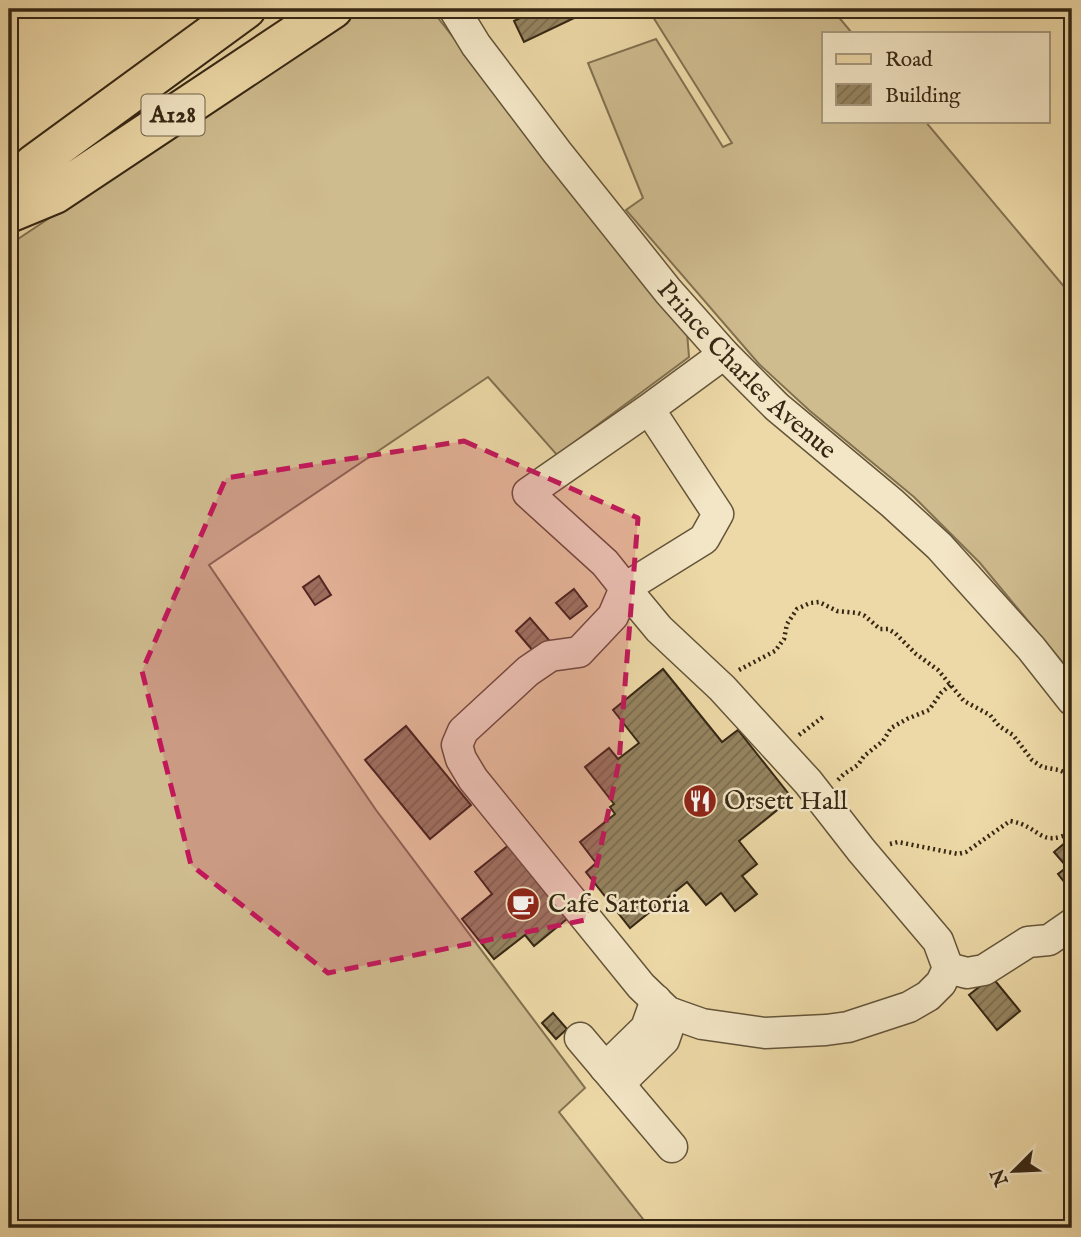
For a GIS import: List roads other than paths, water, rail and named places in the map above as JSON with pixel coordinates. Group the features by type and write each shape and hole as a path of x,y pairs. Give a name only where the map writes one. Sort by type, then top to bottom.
{"main road":[{"name":"A128","path":"9,192 34,164 246,9"},
{"name":"A128","path":"9,213 55,194 332,9"}],"street":[{"name":"Prince Charles Avenue","path":"454,9 476,45 557,152 668,291 724,354 777,407 939,546 1031,648 1072,700"},
{"path":"649,409 718,514 704,539 625,588 613,616 579,652 550,656 528,671 485,709 463,731 457,745 461,759 473,779 570,901 641,986 665,1007 702,1024 765,1033 848,1027 909,1007 929,996 941,983 948,968 938,941 822,800 715,681 659,629 625,588 605,563 528,493 724,354"},
{"path":"948,968 967,973 984,970 1028,942 1049,940 1072,924"},
{"path":"612,1076 646,1028 665,1007"},
{"path":"580,1038 672,1147"}],"place":[{"name":"Orsett Hall","path":"700,801"},
{"name":"Cafe Sartoria","path":"523,904"}]}
